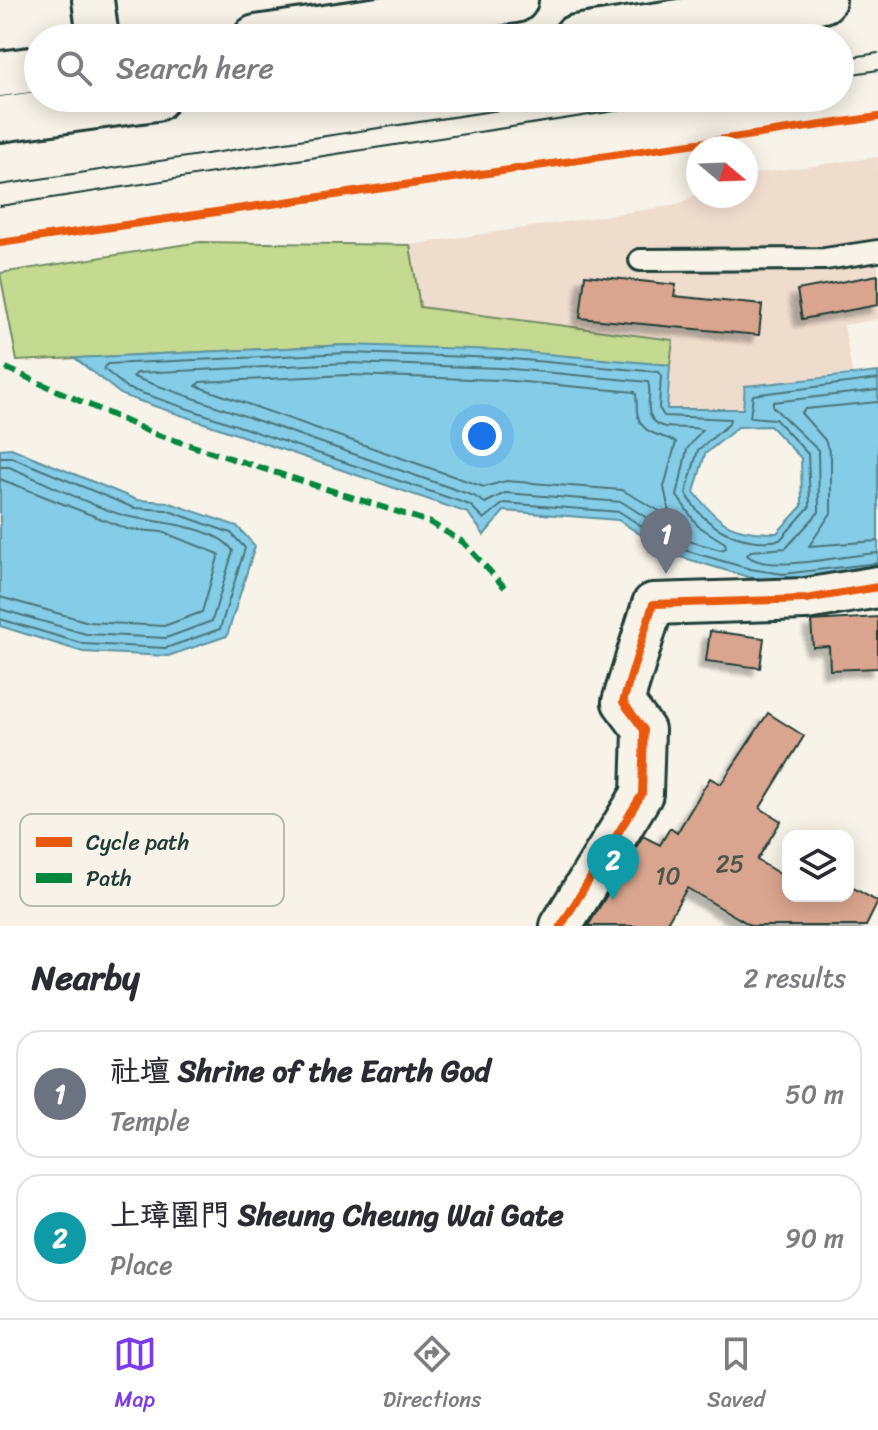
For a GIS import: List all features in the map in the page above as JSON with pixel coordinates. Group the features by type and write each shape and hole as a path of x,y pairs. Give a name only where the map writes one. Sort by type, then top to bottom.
{"street":[{"path":"93,0 96,24"},
{"path":"325,24 403,8 515,0"},
{"path":"666,24 823,0"},
{"path":"0,74 24,71"},
{"path":"0,119 44,112"},
{"path":"561,926 642,794 644,730 623,702 653,604 806,599 878,587"}],"lane":[{"path":"640,260 825,259 878,251"}],"shaded area":[{"path":"878,157 878,319 844,325 852,373 745,386 743,409 667,409 672,340 420,307 410,245 677,205 686,200 686,208 758,208 758,173"}],"green space":[{"path":"200,242 410,245 420,307 673,340 670,365 347,345 17,361 0,273"}],"water":[{"path":"347,345 502,350 670,365 667,409 743,409 745,386 878,372 878,571 782,582 748,577 671,554 618,520 504,511 484,535 468,513 122,395 75,358","holes":["770,426 801,458 802,506 777,533 750,532 730,526 712,513 694,492 705,454 738,427"]},
{"path":"11,448 137,500 167,502 237,526 255,546 227,636 168,656 83,652 0,626 0,449"}],"building":[{"path":"585,275 676,285 674,296 762,305 759,335 580,318"},
{"path":"878,275 878,305 802,319 797,290"},
{"path":"878,617 878,668 830,670 829,646 813,647 811,621"},
{"path":"710,631 764,638 760,668 706,661"},
{"path":"768,713 804,736 760,808 781,821 757,860 782,875 782,902 854,902 854,888 878,902 866,926 752,926 687,888 665,926 588,926 643,836 660,845 670,828 677,833 710,778 721,784"}],"tram line":[{"path":"854,57 878,53"},
{"path":"854,74 878,70"},
{"path":"0,185 486,112"},
{"path":"0,206 608,112"}],"marked path":[{"path":"6,368 152,433 429,522 463,542 508,591"}],"cycle path":[{"path":"0,243 878,117"},
{"path":"561,926 642,794 644,730 623,702 653,604 806,599 878,587"}],"place":[{"name":"社壇 Shrine of the Earth God","path":"666,574"},
{"name":"上璋圍門 Sheung Cheung Wai Gate","path":"613,900"}]}
